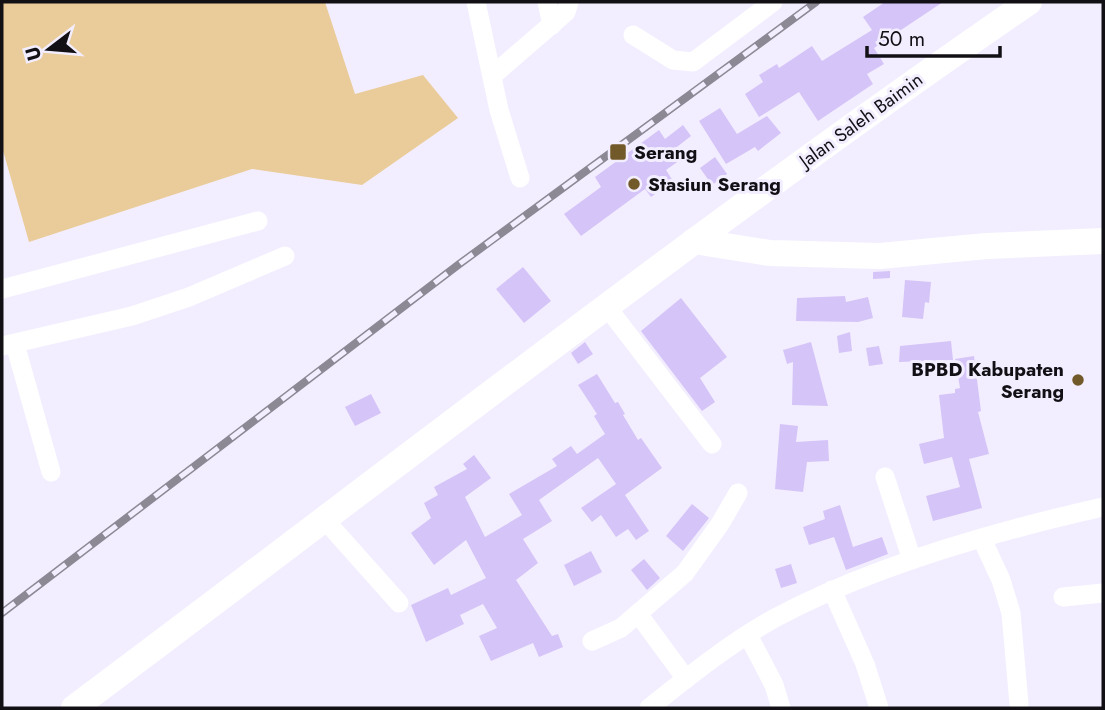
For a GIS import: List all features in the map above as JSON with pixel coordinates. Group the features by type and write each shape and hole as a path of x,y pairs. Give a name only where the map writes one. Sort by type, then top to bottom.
{"main road":[{"name":"Jalan Saleh Baimin","path":"75,708 694,241 925,73 1028,2"},
{"path":"694,241 770,253 880,256 987,246 1103,242"}],"street":[{"path":"476,2 499,110 520,178"},
{"path":"547,2 552,25"},
{"path":"492,76 566,12 569,2"},
{"path":"633,35 674,60 693,62 773,2"},
{"path":"2,289 258,221"},
{"path":"51,472 8,345 132,316 189,297 285,256"},
{"path":"607,307 712,443"},
{"path":"885,477 912,560"},
{"path":"592,641 621,628 639,615 685,573 720,524 738,493"},
{"path":"650,708 748,635 832,590 912,560 1052,518 1103,507"},
{"path":"325,520 399,603"},
{"path":"982,539 1001,580 1011,613 1019,704"},
{"path":"832,590 865,664 879,708"},
{"path":"1063,597 1103,593"},
{"path":"639,615 686,679"},
{"path":"748,635 774,685 781,708"}],"shaded area":[{"path":"2,2 325,2 355,94 423,75 458,118 362,185 252,169 29,242 2,147"}],"building":[{"path":"885,2 943,2 874,48 884,64 867,74 873,84 818,121 799,92 759,117 745,94 763,82 759,75 777,64 779,68 812,46 822,61 872,30 863,17"},
{"path":"720,108 737,134 767,116 781,133 758,151 755,147 726,164 699,121"},
{"name":"Stasiun Serang","path":"683,125 691,136 673,150 680,160 666,170 673,181 651,197 645,189 581,236 564,214 601,187 595,177 659,130 665,139"},
{"path":"715,157 727,174 712,185 700,168"},
{"path":"523,267 551,301 524,323 496,289"},
{"path":"890,271 890,278 873,279 873,272"},
{"path":"905,280 931,282 929,303 925,302 923,319 902,317"},
{"path":"845,296 846,302 868,297 873,318 858,322 796,321 797,298"},
{"path":"681,298 727,357 700,378 715,402 702,411 641,331"},
{"path":"850,332 852,351 839,353 837,336"},
{"path":"951,341 953,360 899,362 900,346"},
{"path":"585,342 593,354 578,364 571,353"},
{"path":"811,342 828,406 792,405 793,362 787,364 783,350"},
{"path":"879,346 883,364 869,366 866,348"},
{"path":"974,356 981,411 978,412 989,454 969,459 982,508 933,521 926,496 960,487 952,457 924,464 919,444 944,438 939,395 955,393 955,389 960,388 955,359"},
{"path":"597,374 615,403 618,402 638,440 641,438 662,468 625,495 649,531 636,540 628,529 616,537 601,515 592,522 581,508 616,484 598,458 539,500 552,521 523,539 538,563 516,580 552,636 558,634 563,647 539,657 533,643 491,661 479,636 497,628 483,604 460,615 464,624 426,642 411,605 448,588 451,595 486,578 466,540 434,565 411,533 431,518 424,503 438,495 434,487 467,469 463,464 474,455 491,478 465,497 485,537 522,515 509,494 557,466 552,459 571,446 577,454 605,434 594,416 597,414 578,385"},
{"path":"371,394 381,413 355,426 345,407"},
{"path":"780,424 798,426 796,442 828,440 829,461 807,462 803,492 775,489"},
{"path":"692,504 709,518 683,551 666,536"},
{"path":"840,505 853,547 882,537 888,554 846,570 834,537 809,545 803,527 825,519 823,511"},
{"path":"591,551 602,572 574,586 564,565"},
{"path":"644,559 660,578 647,590 631,570"},
{"path":"791,564 797,583 781,588 775,569"}],"railway":[{"path":"2,613 458,265 816,2"}],"place":[{"name":"Serang","path":"618,152"},
{"name":"Stasiun Serang","path":"634,184"},
{"name":"BPBD Kabupaten Serang","path":"1078,380"}]}
